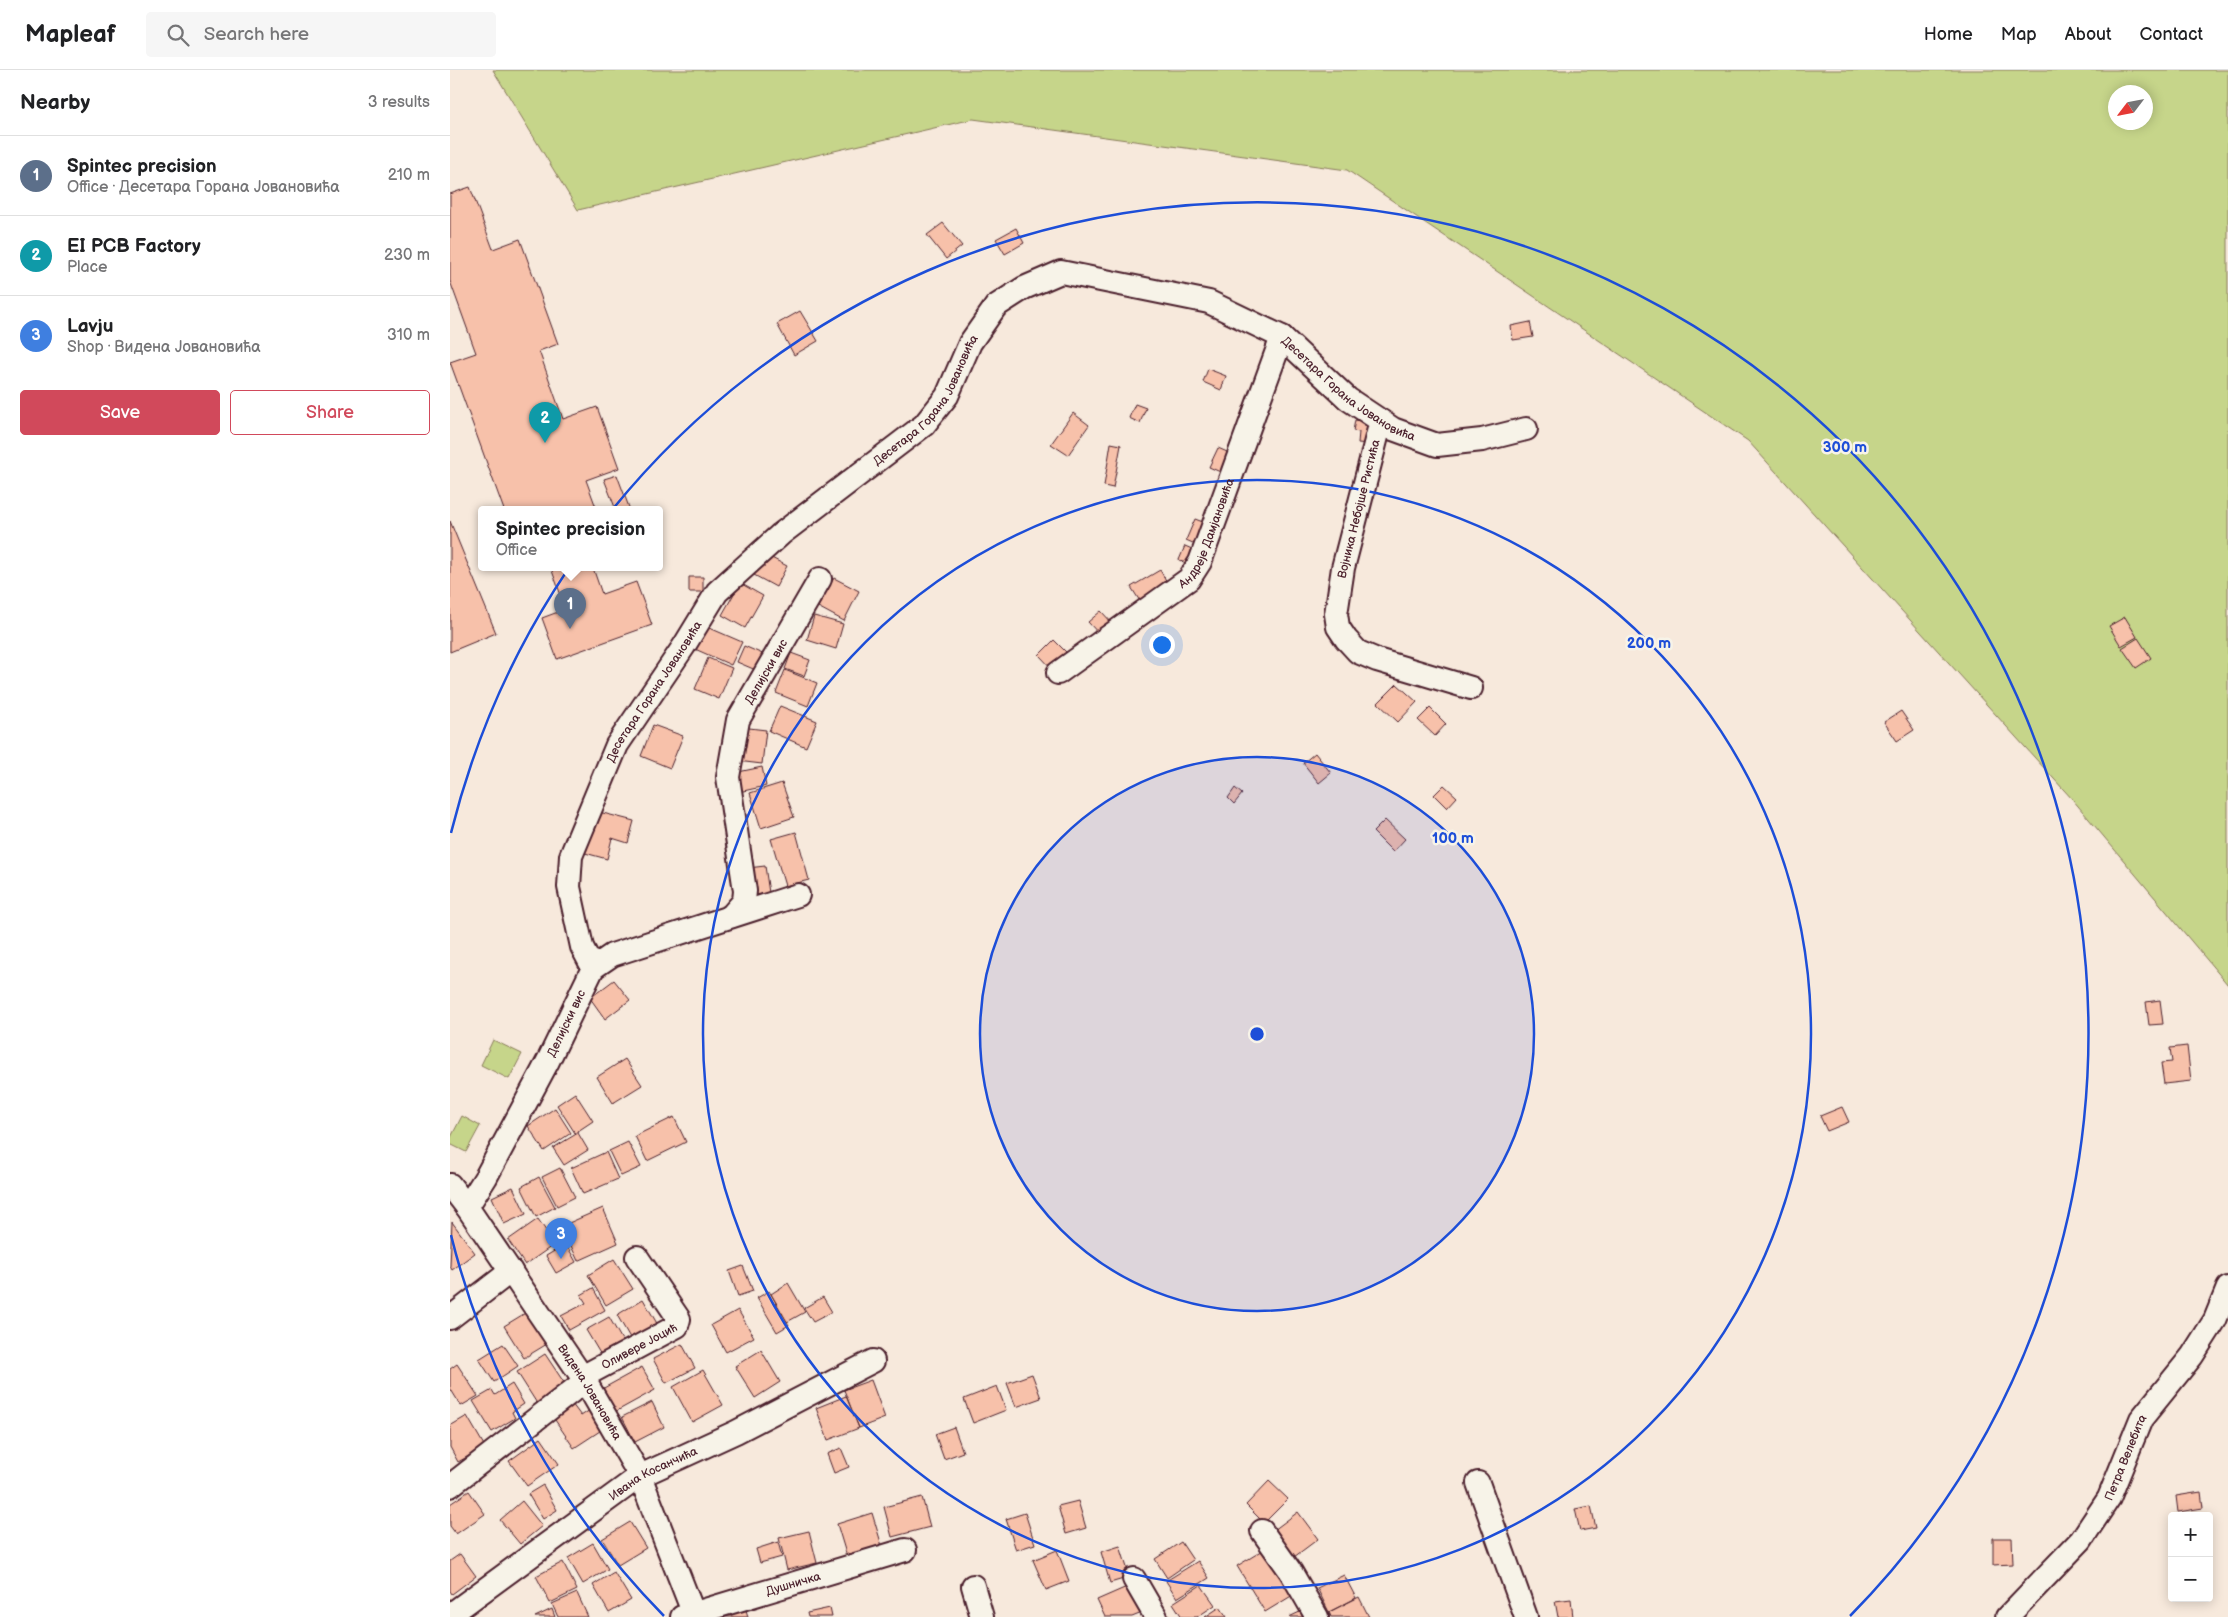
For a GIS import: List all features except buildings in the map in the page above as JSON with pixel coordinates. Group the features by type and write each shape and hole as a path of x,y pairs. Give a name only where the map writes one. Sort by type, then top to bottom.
{"street":[{"name":"Десетара Горана Јовановића","path":"594,968 582,947 568,887 571,856 617,744 684,646 716,592 781,534 924,425 947,396 970,343 996,306 1024,288 1061,272 1209,302 1282,337 1348,399 1393,429 1437,444 1482,440 1526,429"},
{"name":"Андреје Дамјановића","path":"1058,673 1189,579 1200,562 1282,337"},
{"name":"Војника Небојше Ристића","path":"1381,421 1343,568 1336,614 1338,626 1346,640 1358,652 1377,660 1471,688"},
{"name":"Делијски вис","path":"731,916 744,901 745,891 728,777 738,720 820,579"},
{"name":"Делијски вис","path":"467,1207 486,1176 548,1061 594,968 612,955 798,895"},
{"name":"Видена Јовановића","path":"450,1185 511,1270 583,1379 640,1476 690,1615"},
{"name":"Оливере Јоцић","path":"450,1486 583,1379 677,1326 679,1318 637,1257"},
{"path":"450,1318 511,1270"},
{"name":"Петра Велебита","path":"2008,1617 2081,1540 2109,1498 2141,1420 2192,1356 2215,1320 2228,1288"},
{"name":"Ивана Косанчића","path":"450,1615 640,1476 736,1432 873,1361"},
{"path":"1478,1483 1526,1617"},
{"path":"1262,1531 1292,1572 1317,1617"},
{"name":"Душничка","path":"690,1615 905,1550"},
{"path":"1134,1579 1156,1617"},
{"path":"973,1586 982,1617"}],"green space":[{"path":"493,70 2228,70 2228,985 2073,800 1748,441 1347,170 973,119 578,210"},
{"path":"493,1040 522,1054 509,1079 481,1065"},
{"path":"462,1116 480,1126 466,1152 450,1144 450,1139"}],"place":[{"name":"EI PCB Factory","path":"545,443"},
{"name":"Spintec precision","path":"570,629"},
{"name":"Lavju","path":"561,1259"}]}
